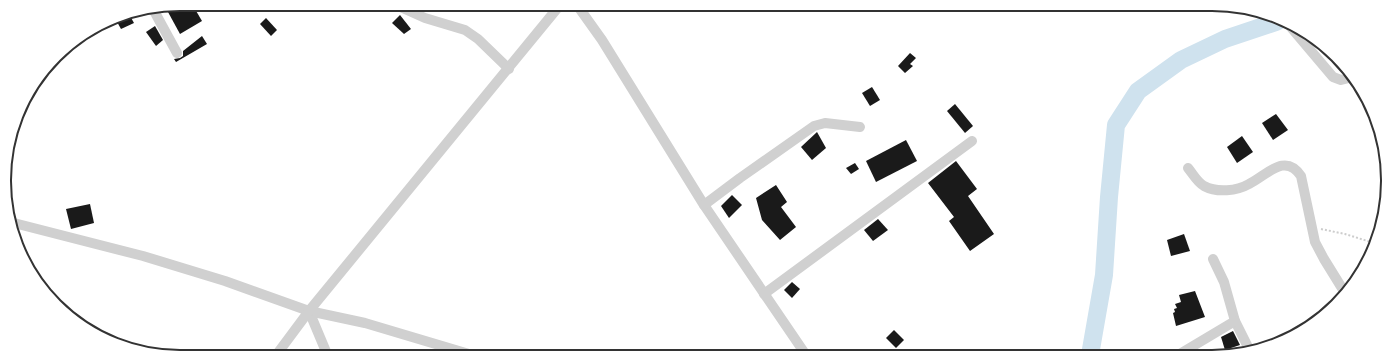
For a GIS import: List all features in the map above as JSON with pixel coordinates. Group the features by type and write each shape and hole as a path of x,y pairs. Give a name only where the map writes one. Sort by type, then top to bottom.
{"street":[{"path":"409,11 425,18 465,30 478,39 509,69"},
{"path":"281,350 309,311 555,11"},
{"path":"581,11 602,40 704,205 803,350"},
{"path":"155,13 177,53"},
{"path":"1297,35 1333,77 1341,80 1347,78"},
{"path":"704,205 814,126 825,123 860,127"},
{"path":"764,294 972,141"},
{"path":"1188,168 1198,181 1205,186 1221,190 1230,190 1248,185 1282,165 1290,165 1295,167 1301,176 1315,242 1324,260 1342,288"},
{"path":"17,224 143,256 225,281 309,311 365,323 456,350"},
{"path":"1213,259 1224,282 1235,321 1248,346"},
{"path":"309,311 325,350"},
{"path":"1186,350 1235,321"}],"path":[{"path":"1312,230 1323,228 1369,242"}],"building":[{"path":"196,11 202,21 180,34 168,12"},
{"path":"400,15 411,29 404,34 392,23"},
{"path":"132,18 134,23 121,29 118,23"},
{"path":"266,18 277,30 271,36 260,24"},
{"path":"155,26 163,40 156,46 146,32"},
{"path":"202,36 207,44 176,62 174,59 183,56 183,51"},
{"path":"910,53 916,58 910,64 913,66 905,73 898,66"},
{"path":"872,87 880,100 870,106 862,93"},
{"path":"955,104 973,126 965,133 947,111"},
{"path":"1276,114 1288,130 1273,140 1262,123"},
{"path":"817,132 826,148 812,160 801,147"},
{"path":"1242,136 1253,152 1237,163 1227,147"},
{"path":"906,140 917,161 876,182 866,161"},
{"path":"956,161 977,189 968,196 994,234 970,251 949,221 954,217 928,183"},
{"path":"855,163 859,169 851,174 846,168"},
{"path":"776,185 787,202 781,207 796,227 780,240 762,220 756,198"},
{"path":"732,195 742,205 729,218 721,206"},
{"path":"90,204 94,223 71,229 66,209"},
{"path":"878,219 888,230 873,241 864,230"},
{"path":"1184,234 1190,251 1171,256 1167,240"},
{"path":"792,282 800,289 792,298 784,290"},
{"path":"1195,291 1205,317 1176,326 1173,313 1175,312 1174,309 1177,308 1175,304 1181,302 1179,295"},
{"path":"894,330 904,340 896,348 886,338"},
{"path":"1233,331 1240,345 1225,350 1221,337"}],"waterway":[{"path":"1091,350 1104,275 1109,197 1116,125 1138,91 1181,60 1225,39 1273,23"}]}
